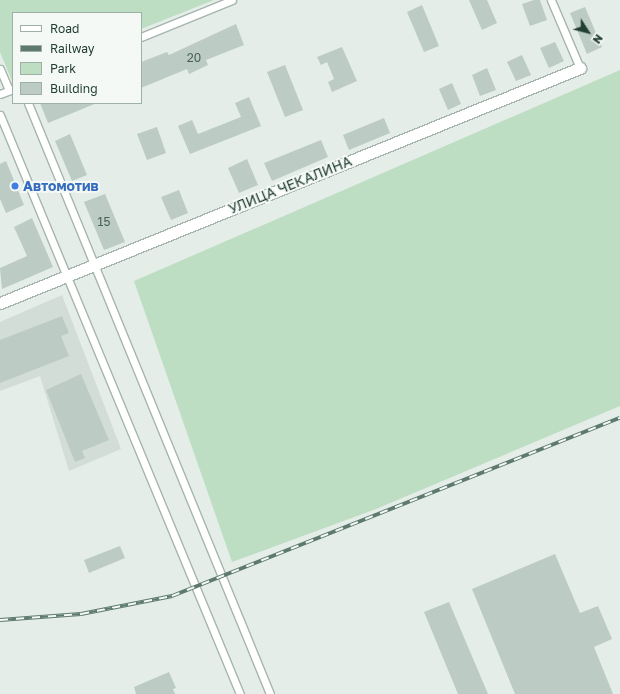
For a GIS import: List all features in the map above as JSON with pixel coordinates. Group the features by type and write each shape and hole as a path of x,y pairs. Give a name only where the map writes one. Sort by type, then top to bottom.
{"main road":[{"name":"УЛИЦА ЧЕКАЛИНА","path":"0,303 580,68"}],"street":[{"path":"142,37 232,0"},
{"path":"551,0 580,68"},
{"path":"0,69 11,89 0,94"},
{"path":"28,104 96,263 270,694"},
{"path":"0,115 240,694"}],"shaded area":[{"path":"62,295 121,449 69,471 40,376 0,391 0,322"}],"green space":[{"path":"0,0 214,0 142,29 142,12 12,12 12,81 0,52"},
{"path":"620,70 620,406 376,509 232,562 134,281"}],"building":[{"path":"469,0 487,0 497,23 482,30"},
{"path":"534,0 540,0 547,20 530,26 522,4"},
{"path":"422,5 439,46 424,52 407,12"},
{"path":"585,7 602,47 587,54 570,13"},
{"path":"236,24 244,45 206,60 208,65 189,74 187,69 142,88 142,62 167,52 169,55"},
{"path":"555,42 564,61 549,68 540,48"},
{"path":"342,47 357,81 332,92 328,82 334,79 327,62 321,65 317,57"},
{"path":"522,55 531,75 516,81 507,62"},
{"path":"285,65 303,110 285,117 267,72"},
{"path":"487,68 496,90 480,96 472,75"},
{"path":"452,83 461,104 448,110 439,89"},
{"path":"249,97 261,126 190,154 178,126 192,120 198,134 241,117 235,103"},
{"path":"40,104 95,104 48,123"},
{"path":"384,118 390,133 349,150 343,135"},
{"path":"157,127 166,153 147,160 137,134"},
{"path":"70,134 87,175 72,181 55,141"},
{"path":"321,140 328,157 272,181 264,163"},
{"path":"247,159 258,185 239,193 228,168"},
{"path":"6,161 24,205 6,213 0,199 0,164"},
{"path":"179,190 188,213 171,220 161,197"},
{"path":"105,194 125,242 104,250 84,202"},
{"path":"32,218 53,267 2,289 0,268 27,256 14,227"},
{"path":"62,316 69,333 61,336 69,356 0,383 0,340"},
{"path":"81,374 109,440 82,451 85,458 75,462 46,390"},
{"path":"120,546 125,558 89,573 84,560"},
{"path":"555,554 580,613 598,606 612,639 594,647 613,694 515,694 472,589"},
{"path":"449,602 488,694 458,694 424,612"},
{"path":"169,672 176,688 173,689 175,694 136,694 134,687"}],"railway":[{"path":"0,620 81,614 172,596 620,418"}],"place":[{"name":"Автомотив","path":"15,186"}]}
